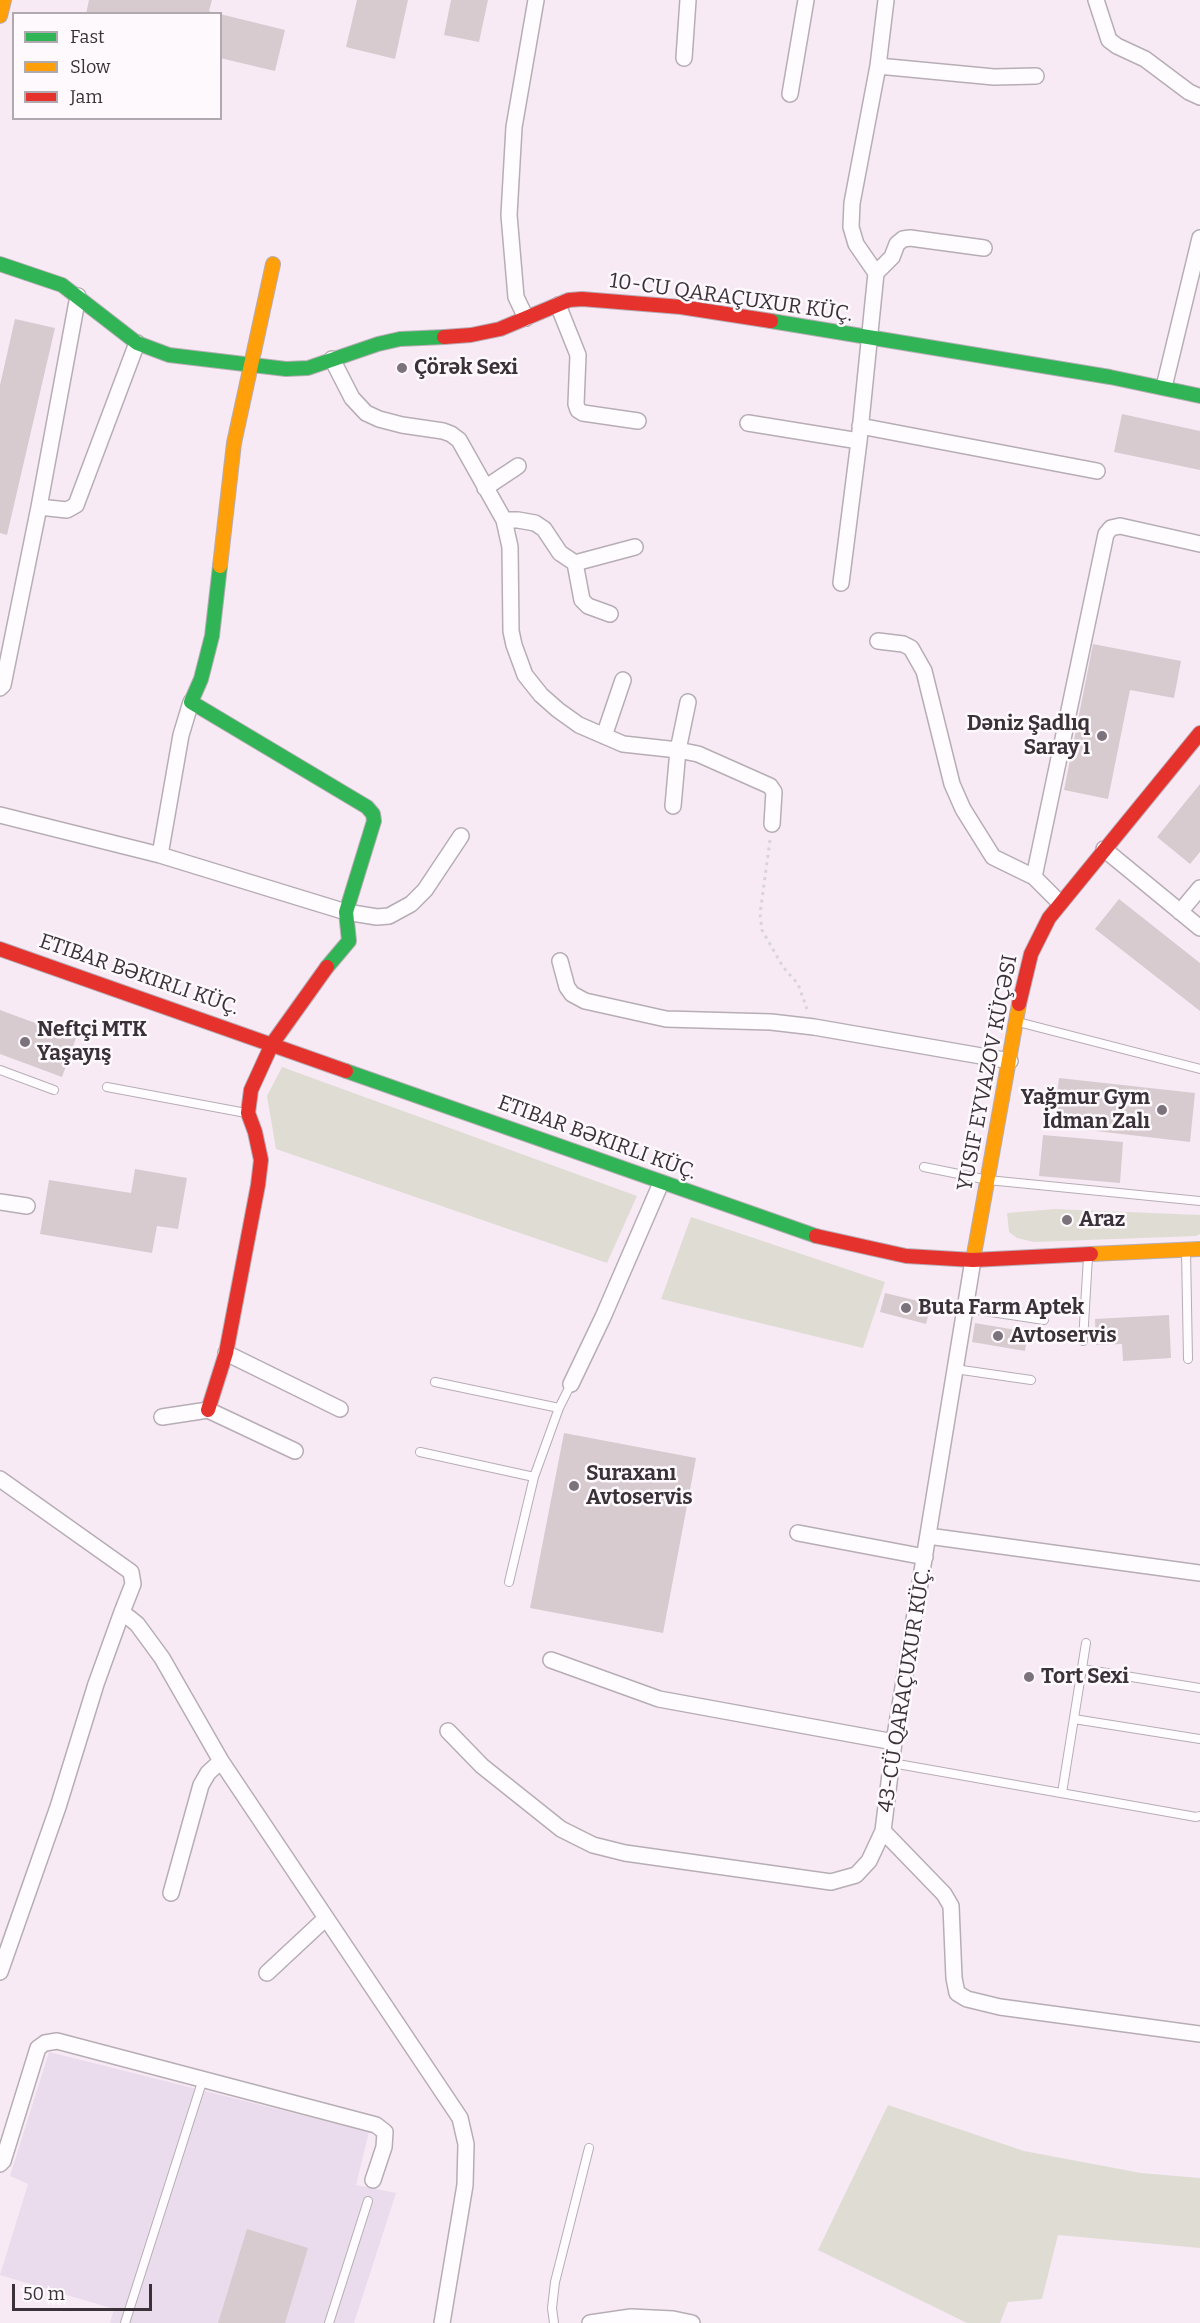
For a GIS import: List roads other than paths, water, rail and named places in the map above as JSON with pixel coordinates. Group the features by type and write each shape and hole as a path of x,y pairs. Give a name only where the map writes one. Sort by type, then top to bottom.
{"street":[{"path":"0,16 4,0"},
{"path":"526,318 516,297 509,215 514,127 536,0"},
{"path":"684,58 688,0"},
{"path":"790,94 806,0"},
{"path":"876,273 856,244 851,227 852,203 878,66 886,0"},
{"path":"1096,0 1109,40 1145,59 1189,92 1200,97"},
{"path":"878,66 994,77 1036,76"},
{"path":"1164,387 1200,238"},
{"path":"840,584 860,434 876,273 892,257 897,244 903,239 984,248"},
{"name":"10-CU QARAÇUXUR KÜÇ.","path":"0,264 62,285 137,343 169,355 286,369 308,368 378,344 400,339 471,335 500,329 569,300 582,299 681,307 1164,387 1200,396"},
{"path":"160,855 181,735 201,679 212,636 234,443 273,264"},
{"path":"0,688 3,686 39,507 78,296"},
{"path":"558,305 578,355 576,404 578,410 583,413 638,421"},
{"path":"39,507 67,510 76,505 137,343"},
{"path":"332,359 352,398 366,413 378,419 402,425 442,431 459,440 504,520 510,547 511,631 525,675 541,695 579,725 623,744 698,754 770,786 774,792 772,824"},
{"path":"748,423 860,434 1097,471"},
{"path":"485,488 518,466"},
{"path":"504,520 535,523 544,529 560,553 575,563 582,600 588,606 610,614"},
{"path":"1034,877 1106,534 1111,528 1120,526 1200,544"},
{"path":"575,563 635,547"},
{"path":"878,641 903,644 911,648 924,671 952,784 963,809 993,857 1034,877 1060,903"},
{"path":"604,736 623,680"},
{"path":"191,702 367,807 373,814 374,821 346,912 349,941 317,979 272,1044 251,1090 248,1113 261,1160 226,1353 208,1410"},
{"path":"673,806 678,750 688,702"},
{"name":"YUSIF EYVAZOV KÜÇƏSI","path":"973,1260 1026,970 1031,954 1060,903 1200,733"},
{"path":"0,815 160,855 346,912 377,917 389,916 400,911 425,890 461,836"},
{"path":"1104,849 1200,928"},
{"path":"1180,912 1200,888"},
{"name":"ETIBAR BƏKIRLI KÜÇ.","path":"0,949 800,1232 906,1256 973,1260 1193,1249"},
{"path":"560,961 567,987 572,994 585,1001 666,1019 771,1022 814,1027 1010,1061"},
{"path":"571,1384 603,1317 661,1183"},
{"path":"0,1202 27,1206"},
{"name":"43-CÜ QARAÇUXUR KÜÇ.","path":"973,1260 894,1742 883,1831 944,1894 951,1906 954,1978 957,1993 967,1999 1000,2007 1200,2034"},
{"path":"226,1353 340,1409"},
{"path":"162,1417 208,1410 295,1451"},
{"path":"0,1479 131,1572 133,1584 96,1684 58,1807 0,1972"},
{"path":"798,1533 925,1557"},
{"path":"928,1536 1200,1573"},
{"path":"122,1612 137,1624 162,1658 221,1761 460,2118 466,2144 465,2185 442,2323"},
{"path":"551,1660 660,1698 894,1742"},
{"path":"448,1731 482,1766 561,1829 593,1845 625,1852 831,1882 856,1875 869,1862 883,1831"},
{"path":"171,1893 201,1785 208,1773 221,1761"},
{"path":"267,1973 326,1918"},
{"path":"0,2164 3,2161 39,2048 45,2043 57,2042 376,2125 385,2132 384,2147 374,2180"},
{"path":"590,2323 631,2317 673,2319 692,2323"}],"lane":[{"path":"1017,1021 1200,1069"},
{"path":"0,1070 54,1090"},
{"path":"107,1087 248,1113"},
{"path":"924,1167 988,1180 1200,1202"},
{"path":"1188,1359 1193,1249"},
{"path":"1083,1341 1089,1256"},
{"path":"965,1308 1044,1320"},
{"path":"955,1369 1031,1380"},
{"path":"435,1382 559,1408"},
{"path":"509,1582 534,1477 559,1408 571,1384"},
{"path":"420,1452 534,1477"},
{"path":"1062,1793 1086,1643"},
{"path":"1082,1669 1200,1688"},
{"path":"1074,1719 1200,1739"},
{"path":"892,1763 1200,1816"},
{"path":"125,2323 203,2079"},
{"path":"554,2323 552,2308 555,2282 589,2148"},
{"path":"329,2323 368,2201"}],"place":[{"name":"Çörək Sexi","path":"402,368"},
{"name":"Dəniz Şadlıq Saray ı","path":"1102,736"},
{"name":"Neftçi MTK Yaşayış","path":"25,1042"},
{"name":"Yağmur Gym İdman Zalı","path":"1162,1110"},
{"name":"Araz","path":"1067,1220"},
{"name":"Buta Farm Aptek","path":"906,1308"},
{"name":"Avtoservis","path":"998,1336"},
{"name":"Suraxanı Avtoservis","path":"574,1486"},
{"name":"Tort Sexi","path":"1029,1677"}]}
